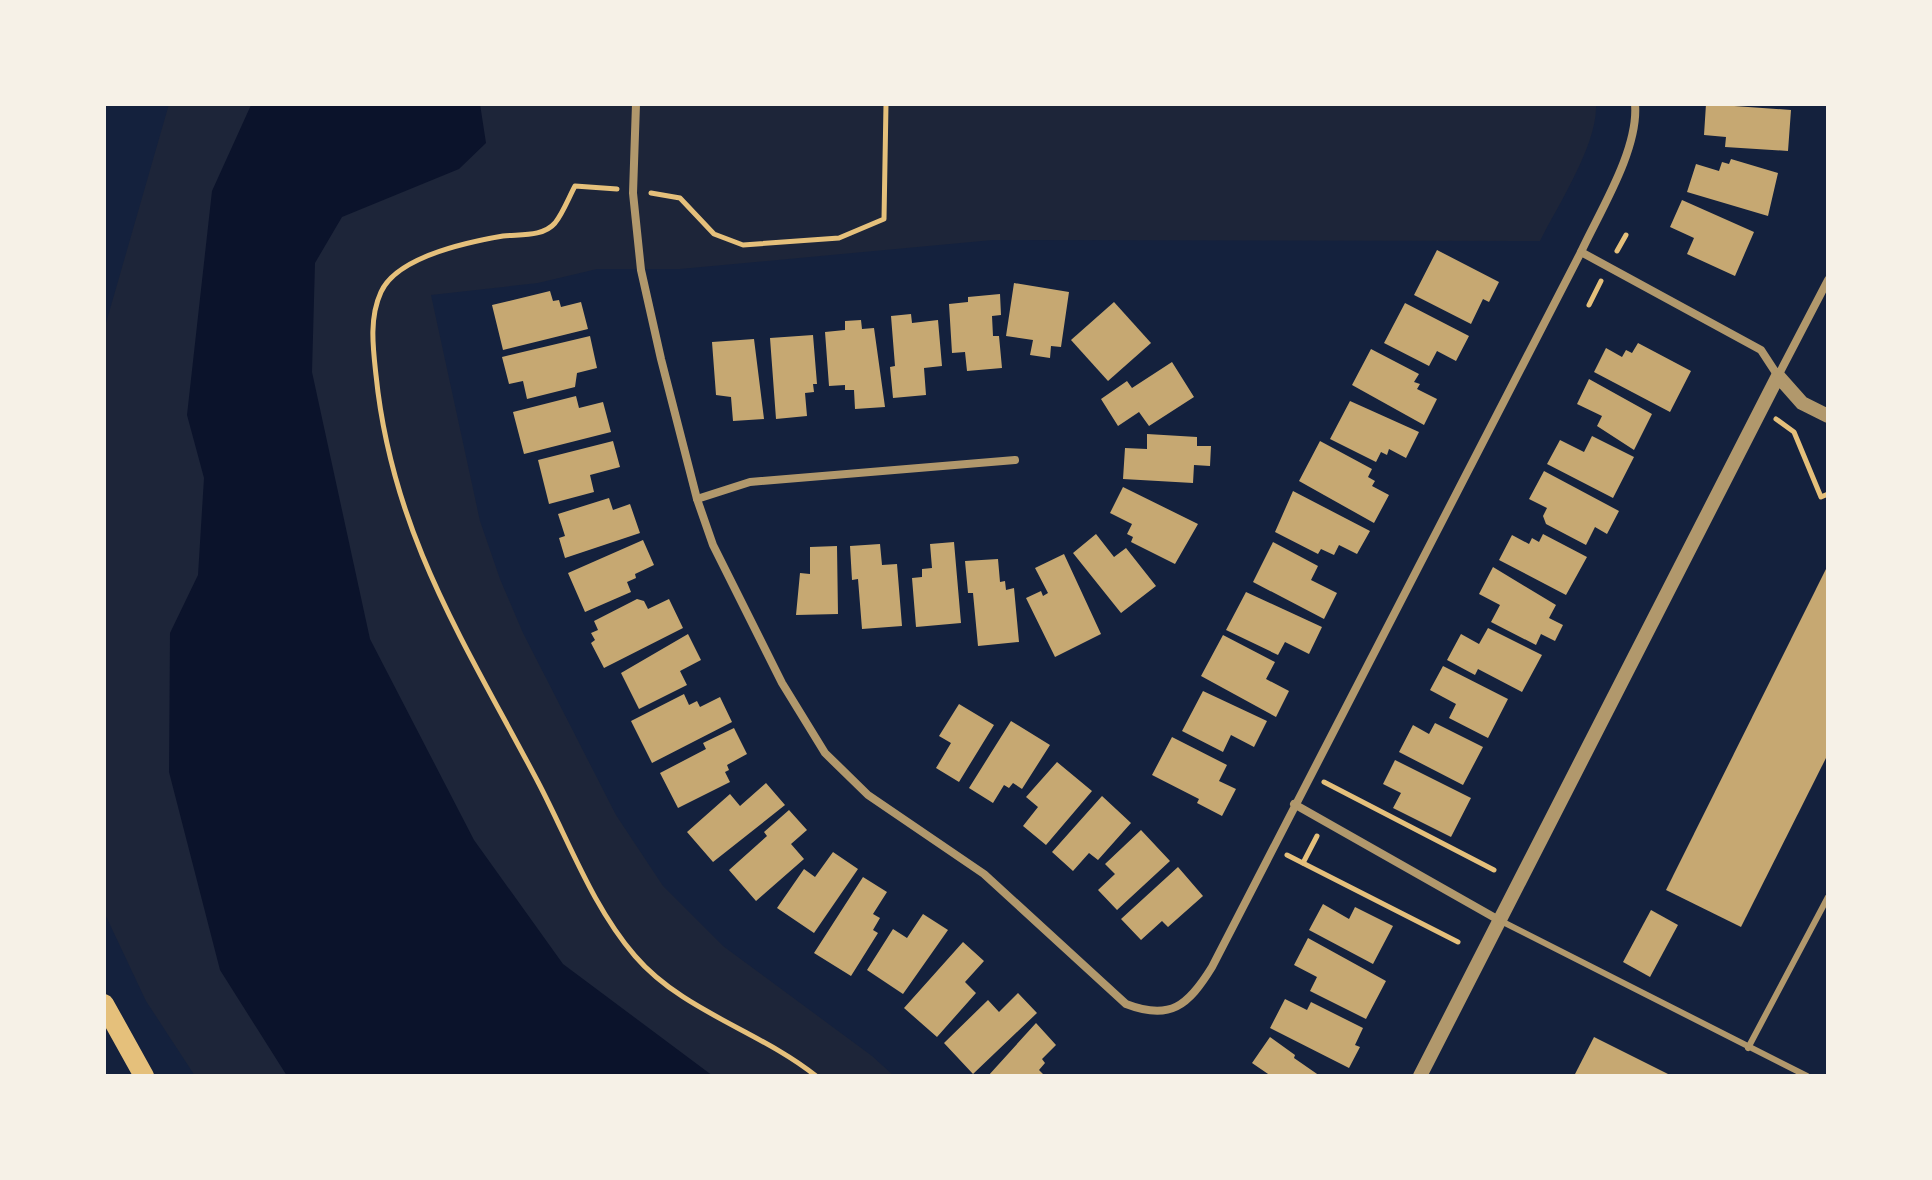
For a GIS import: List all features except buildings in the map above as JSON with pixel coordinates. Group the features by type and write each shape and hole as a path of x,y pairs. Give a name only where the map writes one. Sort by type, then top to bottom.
{"main road":[{"path":"104,1004 144,1076"}],"street":[{"path":"636,104 633,190 641,270 697,499 713,545 782,683 825,753 868,795 984,874 1126,1004 1151,1013 1179,1007 1200,985 1581,252 1622,165 1636,116 1635,104"},
{"path":"1581,252 1761,350 1778,376 1802,403 1828,416"},
{"path":"1420,1076 1497,919 1828,280"},
{"path":"697,499 750,482 1015,460"},
{"path":"1294,804 1497,919"}],"lane":[{"path":"1748,1048 1828,897"},
{"path":"1497,919 1807,1076"}],"path":[{"path":"816,1076 789,1054 665,984 637,959 608,923 538,782 453,629 396,488 380,413 373,316 381,290 394,274 414,260 503,236 532,234 554,224 575,186 633,190 680,198 714,234 743,245 839,238 884,219 886,104"},
{"path":"1761,408 1794,432 1825,495"},
{"path":"1309,774 1494,870"},
{"path":"1271,847 1458,942"}],"shaded area":[{"path":"169,104 1596,104 1591,137 1584,155 1540,241 993,240 680,269 597,269 538,283 431,295 480,521 500,579 523,633 616,815 663,886 723,946 872,1056 894,1076 195,1076 146,1001 104,912 104,330"},
{"path":"480,104 486,143 459,169 342,217 315,263 312,372 370,639 474,840 563,964 713,1076 287,1076 220,970 169,772 170,633 198,575 204,478 187,415 212,191 251,105"}]}
